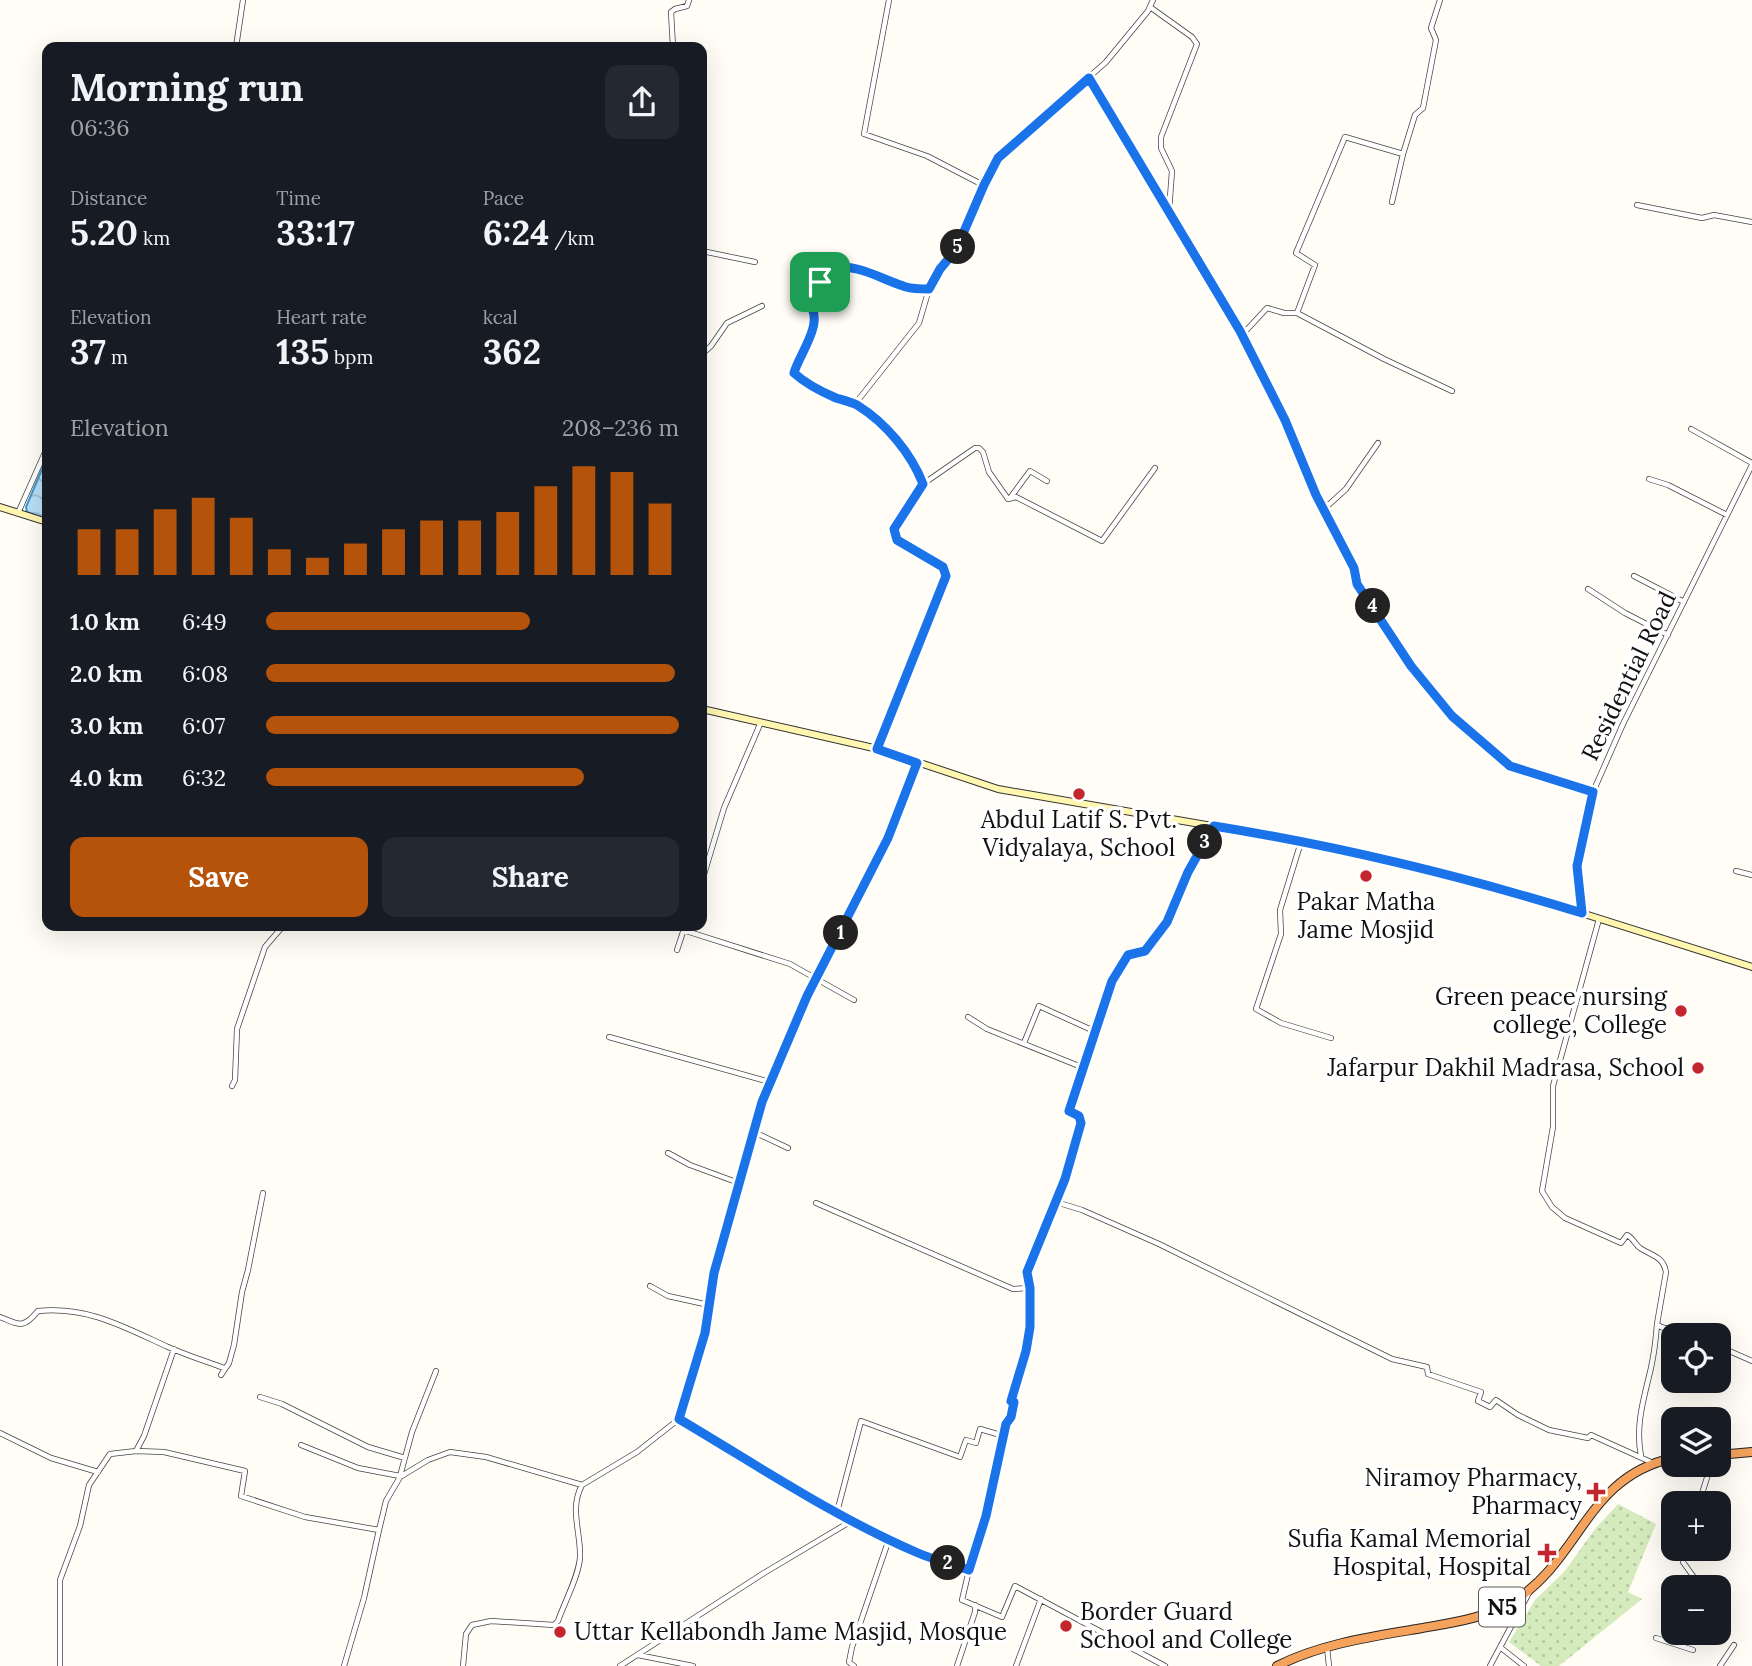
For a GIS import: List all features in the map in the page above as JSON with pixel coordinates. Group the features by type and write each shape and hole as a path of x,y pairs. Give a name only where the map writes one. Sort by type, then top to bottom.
{"highway":[{"path":"1731,1454 1752,1452"},
{"name":"N5","path":"1277,1666 1352,1639 1451,1623 1490,1613 1513,1602 1532,1588 1573,1540 1605,1494 1625,1477 1661,1461"}],"main road":[{"path":"0,507 42,521"},
{"path":"707,710 877,749 999,789 1301,842 1480,883 1752,967"}],"street":[{"path":"237,42 243,0"},
{"path":"673,42 671,12 687,6 689,0"},
{"path":"889,0 864,134 927,156 984,185"},
{"path":"855,404 919,323 929,289 940,269 956,250 998,158 1089,78 1126,40 1153,0"},
{"path":"1392,202 1415,115 1423,108 1436,40 1431,28 1440,0"},
{"path":"1150,7 1192,37 1197,44 1161,138 1161,148 1172,171 1169,212"},
{"path":"1089,78 1242,335 1285,420 1323,510 1354,568 1357,584 1411,666 1452,716 1510,766 1593,792"},
{"path":"1297,313 1315,265 1296,253 1345,138 1403,154"},
{"path":"1637,205 1702,218 1714,215 1752,222"},
{"path":"707,252 755,262"},
{"path":"923,484 903,447 884,428 855,404 832,396 794,373 814,320 809,297 820,282 835,269 842,267 910,289 929,289"},
{"path":"707,350 727,323 762,306"},
{"path":"1242,335 1267,308 1284,313 1297,313 1452,391"},
{"path":"1691,429 1752,464"},
{"path":"1323,510 1346,489 1378,443"},
{"path":"877,749 946,576 943,567 897,540 894,529 923,484 975,448 983,452 989,472 1009,499"},
{"path":"18,513 42,459"},
{"name":"Residential Road","path":"1582,913 1577,866 1593,792 1623,724 1752,464"},
{"path":"1009,499 1016,497 1102,541 1155,468"},
{"path":"1009,499 1030,471 1047,481"},
{"path":"1649,479 1668,485 1727,515"},
{"path":"1634,576 1684,602"},
{"path":"1588,589 1625,613 1668,635"},
{"path":"707,864 724,808 761,722"},
{"path":"463,1666 466,1634 472,1625 491,1620 554,1625 558,1621 580,1558 575,1519 577,1494 582,1485 637,1452 679,1419 705,1333 714,1273 770,1082 816,979 888,838 917,763"},
{"path":"1165,1666 1015,1587 1002,1617 961,1600 986,1516 1006,1424 1011,1417 1014,1402 1011,1401 1026,1351 1030,1327 1030,1288 1027,1272 1056,1202 1081,1123 1079,1116 1069,1111 1094,1031 1112,981 1128,955 1145,951 1167,922 1188,872 1214,826"},
{"path":"1301,842 1280,911 1280,934 1256,1009 1281,1023 1331,1038"},
{"path":"1736,871 1752,875"},
{"path":"1599,919 1553,1086 1553,1127 1542,1191 1552,1207 1565,1218 1621,1243 1627,1235 1639,1247 1662,1261 1666,1272 1652,1366 1641,1408 1637,1439 1641,1457"},
{"path":"232,1086 237,1029 265,947 279,931"},
{"path":"677,950 683,931"},
{"path":"693,931 790,964 854,1000"},
{"path":"1024,1043 1039,1006 1094,1031"},
{"path":"968,1017 987,1029 1083,1068"},
{"path":"609,1037 770,1082"},
{"path":"754,1132 788,1148"},
{"path":"668,1153 690,1165 739,1183"},
{"path":"221,1375 229,1363 234,1345 263,1193"},
{"path":"1056,1202 1082,1210 1159,1244 1392,1359 1427,1367 1427,1374 1481,1392 1478,1401 1490,1407 1496,1400 1518,1415 1549,1430 1588,1438 1591,1435 1653,1463"},
{"path":"816,1203 1013,1289 1030,1288"},
{"path":"650,1286 668,1296 709,1305"},
{"path":"0,1317 19,1325 28,1323 38,1311 69,1311 92,1315 224,1368"},
{"path":"1657,1324 1661,1327"},
{"path":"136,1451 144,1436 174,1349"},
{"path":"1731,1352 1752,1361"},
{"path":"301,1445 358,1468 400,1476 412,1432 436,1371"},
{"path":"260,1398 282,1404 368,1447 405,1458"},
{"path":"679,1419 853,1520 919,1554 969,1570"},
{"path":"838,1512 860,1421 960,1457 966,1440 976,1443 980,1429 1004,1436"},
{"path":"0,1433 51,1458 99,1472"},
{"path":"60,1666 60,1580 80,1526 89,1485 110,1454 164,1452 245,1471 241,1496 305,1517 379,1530"},
{"path":"344,1666 364,1598 386,1501 400,1476 428,1460 450,1452 486,1457 582,1485"},
{"path":"620,1666 764,1573 853,1520"},
{"path":"854,1666 849,1662 852,1647 889,1538"},
{"path":"1490,1666 1532,1588"},
{"path":"1016,1666 1041,1599"},
{"path":"957,1666 975,1605"},
{"path":"1656,1638 1661,1639"},
{"path":"1679,1645 1693,1650"},
{"path":"1720,1666 1734,1645"},
{"path":"1327,1647 1329,1666"},
{"path":"1500,1647 1524,1666"},
{"path":"637,1655 692,1666"}],"green space":[{"path":"1618,1504 1656,1524 1628,1592 1642,1599 1559,1666 1541,1666 1509,1642 1535,1600 1564,1572 1595,1529"}],"water":[{"path":"42,469 42,517 27,512 26,507"}],"place":[{"name":"Abdul Latif S. Pvt. Vidyalaya, School","path":"1079,794"},
{"name":"Pakar Matha Jame Mosjid","path":"1366,876"},
{"name":"Green peace nursing college, College","path":"1681,1011"},
{"name":"Jafarpur Dakhil Madrasa, School","path":"1698,1068"},
{"name":"Niramoy Pharmacy, Pharmacy","path":"1596,1492"},
{"name":"Sufia Kamal Memorial Hospital, Hospital","path":"1547,1553"},
{"name":"Border Guard School and College","path":"1066,1626"},
{"name":"Uttar Kellabondh Jame Masjid, Mosque","path":"560,1632"}],"route":[{"path":"1089,78 1240,331 1285,420 1316,495 1354,568 1357,584 1378,612 1411,666 1452,716 1510,766 1593,792 1577,866 1582,913 1456,877 1293,840 1214,826 1188,872 1167,922 1145,951 1128,955 1112,981 1094,1031 1069,1111 1079,1116 1081,1123 1065,1179 1027,1272 1031,1306 1026,1351 1011,1401 1014,1402 1011,1417 1006,1424 986,1516 969,1570 919,1554 853,1520 679,1419 705,1333 714,1273 762,1102 807,996 888,838 917,763 877,749 946,576 943,567 897,540 894,535 894,529 923,484 903,447 855,404 832,396 794,373 814,320 809,297 820,282 835,269 842,267 910,289 929,289 940,269 956,250 998,158 1089,78"}]}
